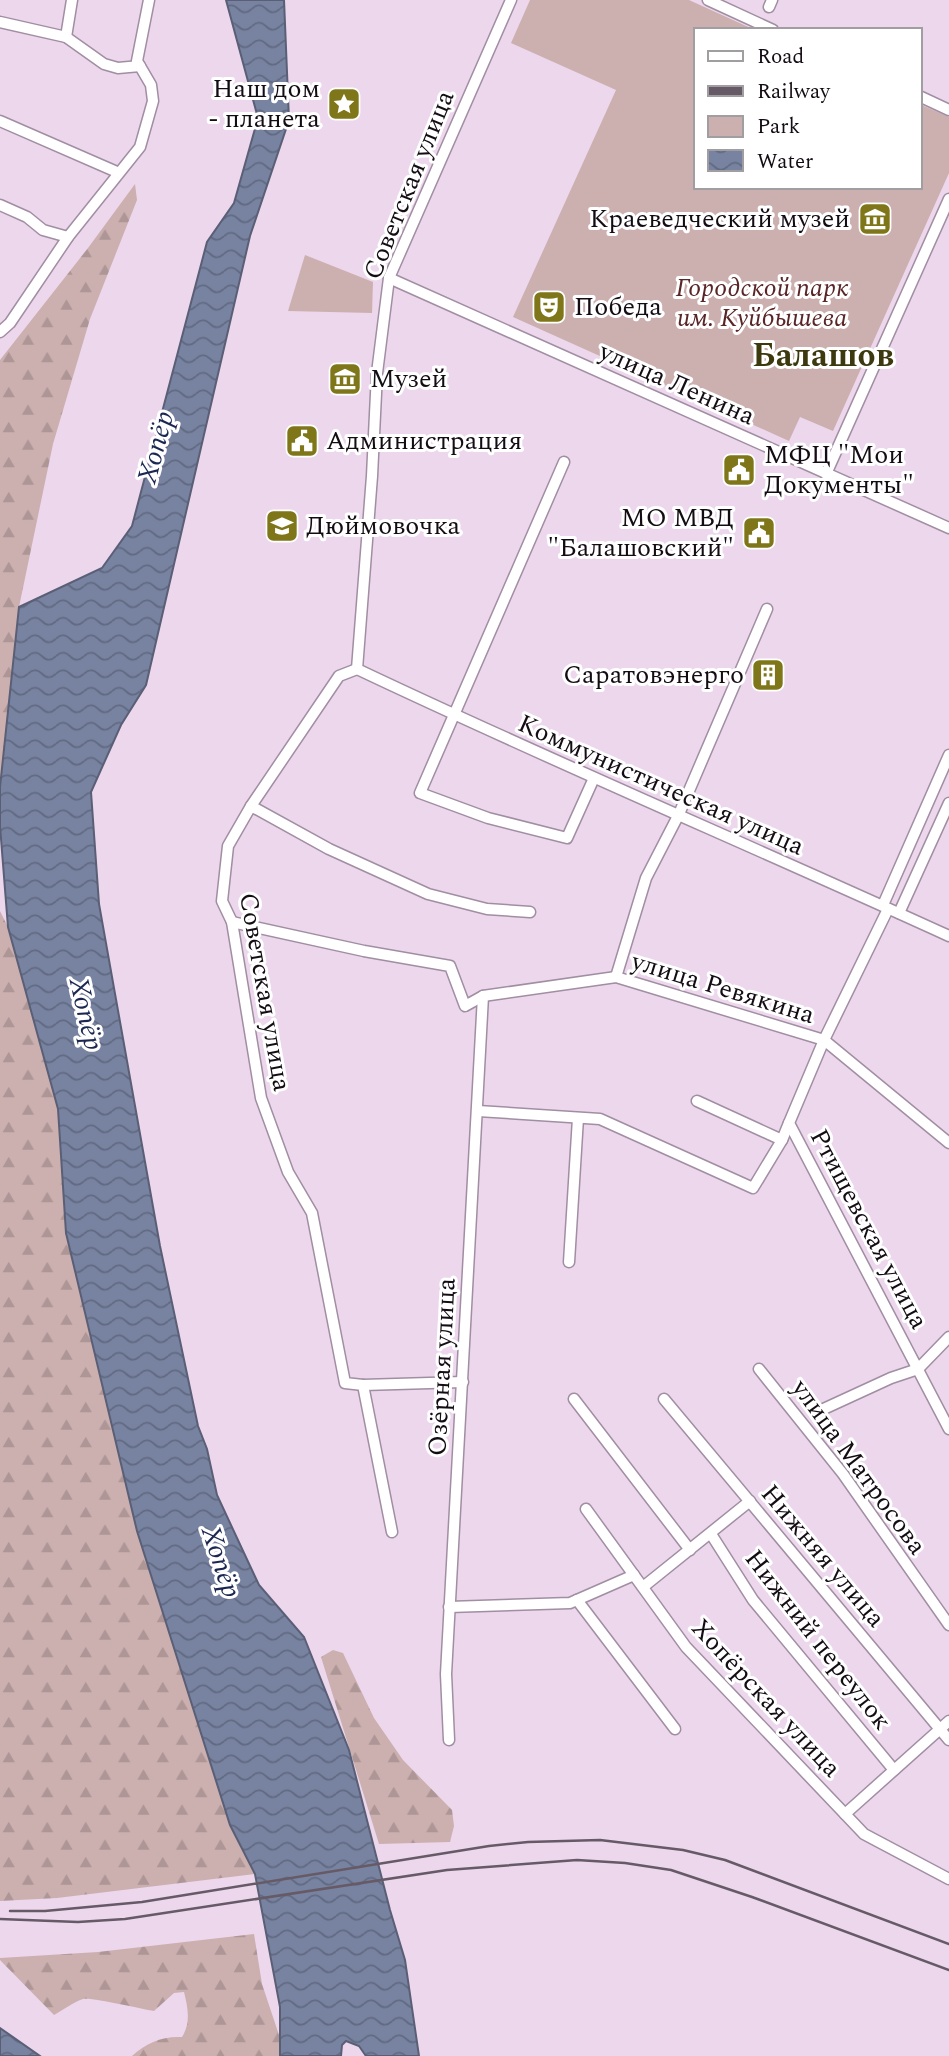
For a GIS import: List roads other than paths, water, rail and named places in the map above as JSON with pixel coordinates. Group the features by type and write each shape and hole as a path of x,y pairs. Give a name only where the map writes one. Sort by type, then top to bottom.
{"street":[{"path":"66,37 72,0"},
{"path":"0,332 10,323 68,237 117,172 140,147 153,101 151,86 137,61 149,0"},
{"name":"Советская улица","path":"363,1385 345,1383 312,1213 288,1172 261,1098 232,922 222,901 228,846 251,806 339,676 357,669 377,373 389,278 511,0"},
{"path":"708,0 769,28"},
{"path":"0,22 66,37 104,64 118,68 140,66"},
{"path":"921,97 949,110"},
{"path":"0,121 117,172"},
{"path":"826,474 949,198"},
{"path":"0,205 27,217 43,230 68,237"},
{"name":"улица Ленина","path":"389,278 949,528"},
{"path":"564,461 420,793 488,818 567,838 594,778"},
{"path":"616,977 646,877 679,814 767,609"},
{"name":"Коммунистическая улица","path":"357,669 949,936"},
{"name":"Ртищевская улица","path":"478,1111 600,1119 753,1188 782,1140 824,1040 886,907 949,755"},
{"path":"899,913 949,803"},
{"path":"251,806 329,849 428,894 487,909 530,912"},
{"name":"улица Ревякина","path":"232,922 364,951 450,966 464,1006 483,996 616,977 824,1040 949,1143"},
{"name":"Озёрная улица","path":"449,1740 446,1674 449,1606 483,996"},
{"path":"697,1101 782,1140"},
{"path":"569,1262 578,1118"},
{"name":"Ртищевская улица","path":"789,1123 949,1429"},
{"path":"817,1412 891,1378 918,1369 949,1337"},
{"name":"улица Матросова","path":"759,1369 843,1474 949,1625"},
{"path":"392,1532 363,1385 463,1382"},
{"path":"574,1399 690,1550"},
{"name":"Нижняя улица","path":"664,1399 949,1740"},
{"path":"643,1587 750,1501"},
{"name":"Хопёрская улица","path":"586,1509 686,1647 864,1835 949,1879"},
{"name":"Нижний переулок","path":"711,1534 753,1601 894,1770"},
{"path":"449,1606 570,1602 634,1574"},
{"path":"577,1600 675,1729"},
{"path":"845,1814 949,1721"}],"water":[{"name":"Хопёр","path":"226,0 284,0 289,120 250,236 146,685 121,725 91,792 99,904 160,1246 198,1426 207,1449 217,1495 259,1585 304,1637 349,1750 405,1960 419,2056 366,2056 359,2046 346,2041 342,2045 341,2056 280,2056 280,2007 255,1874 230,1825 137,1531 66,1233 58,1109 8,927 0,826 0,787 19,607 102,568 132,526 207,242 234,203 258,118"},
{"path":"0,2028 40,2056 0,2056"}],"railway":[{"path":"10,1911 45,1911 142,1902 489,1846 600,1840 683,1850 725,1860 949,1944"},
{"path":"0,1919 78,1922 125,1919 447,1870 577,1860 671,1870 949,1970"}],"place":[{"name":"Наш дом - планета","path":"344,104"},
{"name":"Краеведческий музей","path":"875,219"},
{"name":"Победа","path":"549,307"},
{"name":"Музей","path":"345,379"},
{"name":"Администрация","path":"302,441"},
{"name":"МФЦ \"Мои Документы\"","path":"739,470"},
{"name":"Дюймовочка","path":"282,526"},
{"name":"МО МВД \"Балашовский\"","path":"759,533"},
{"name":"Саратовэнерго","path":"768,675"}],"district":[{"name":"Балашов","path":"823,356"}],"park label":[{"name":"Городской парк им. Куйбышева","path":"762,303"}]}
